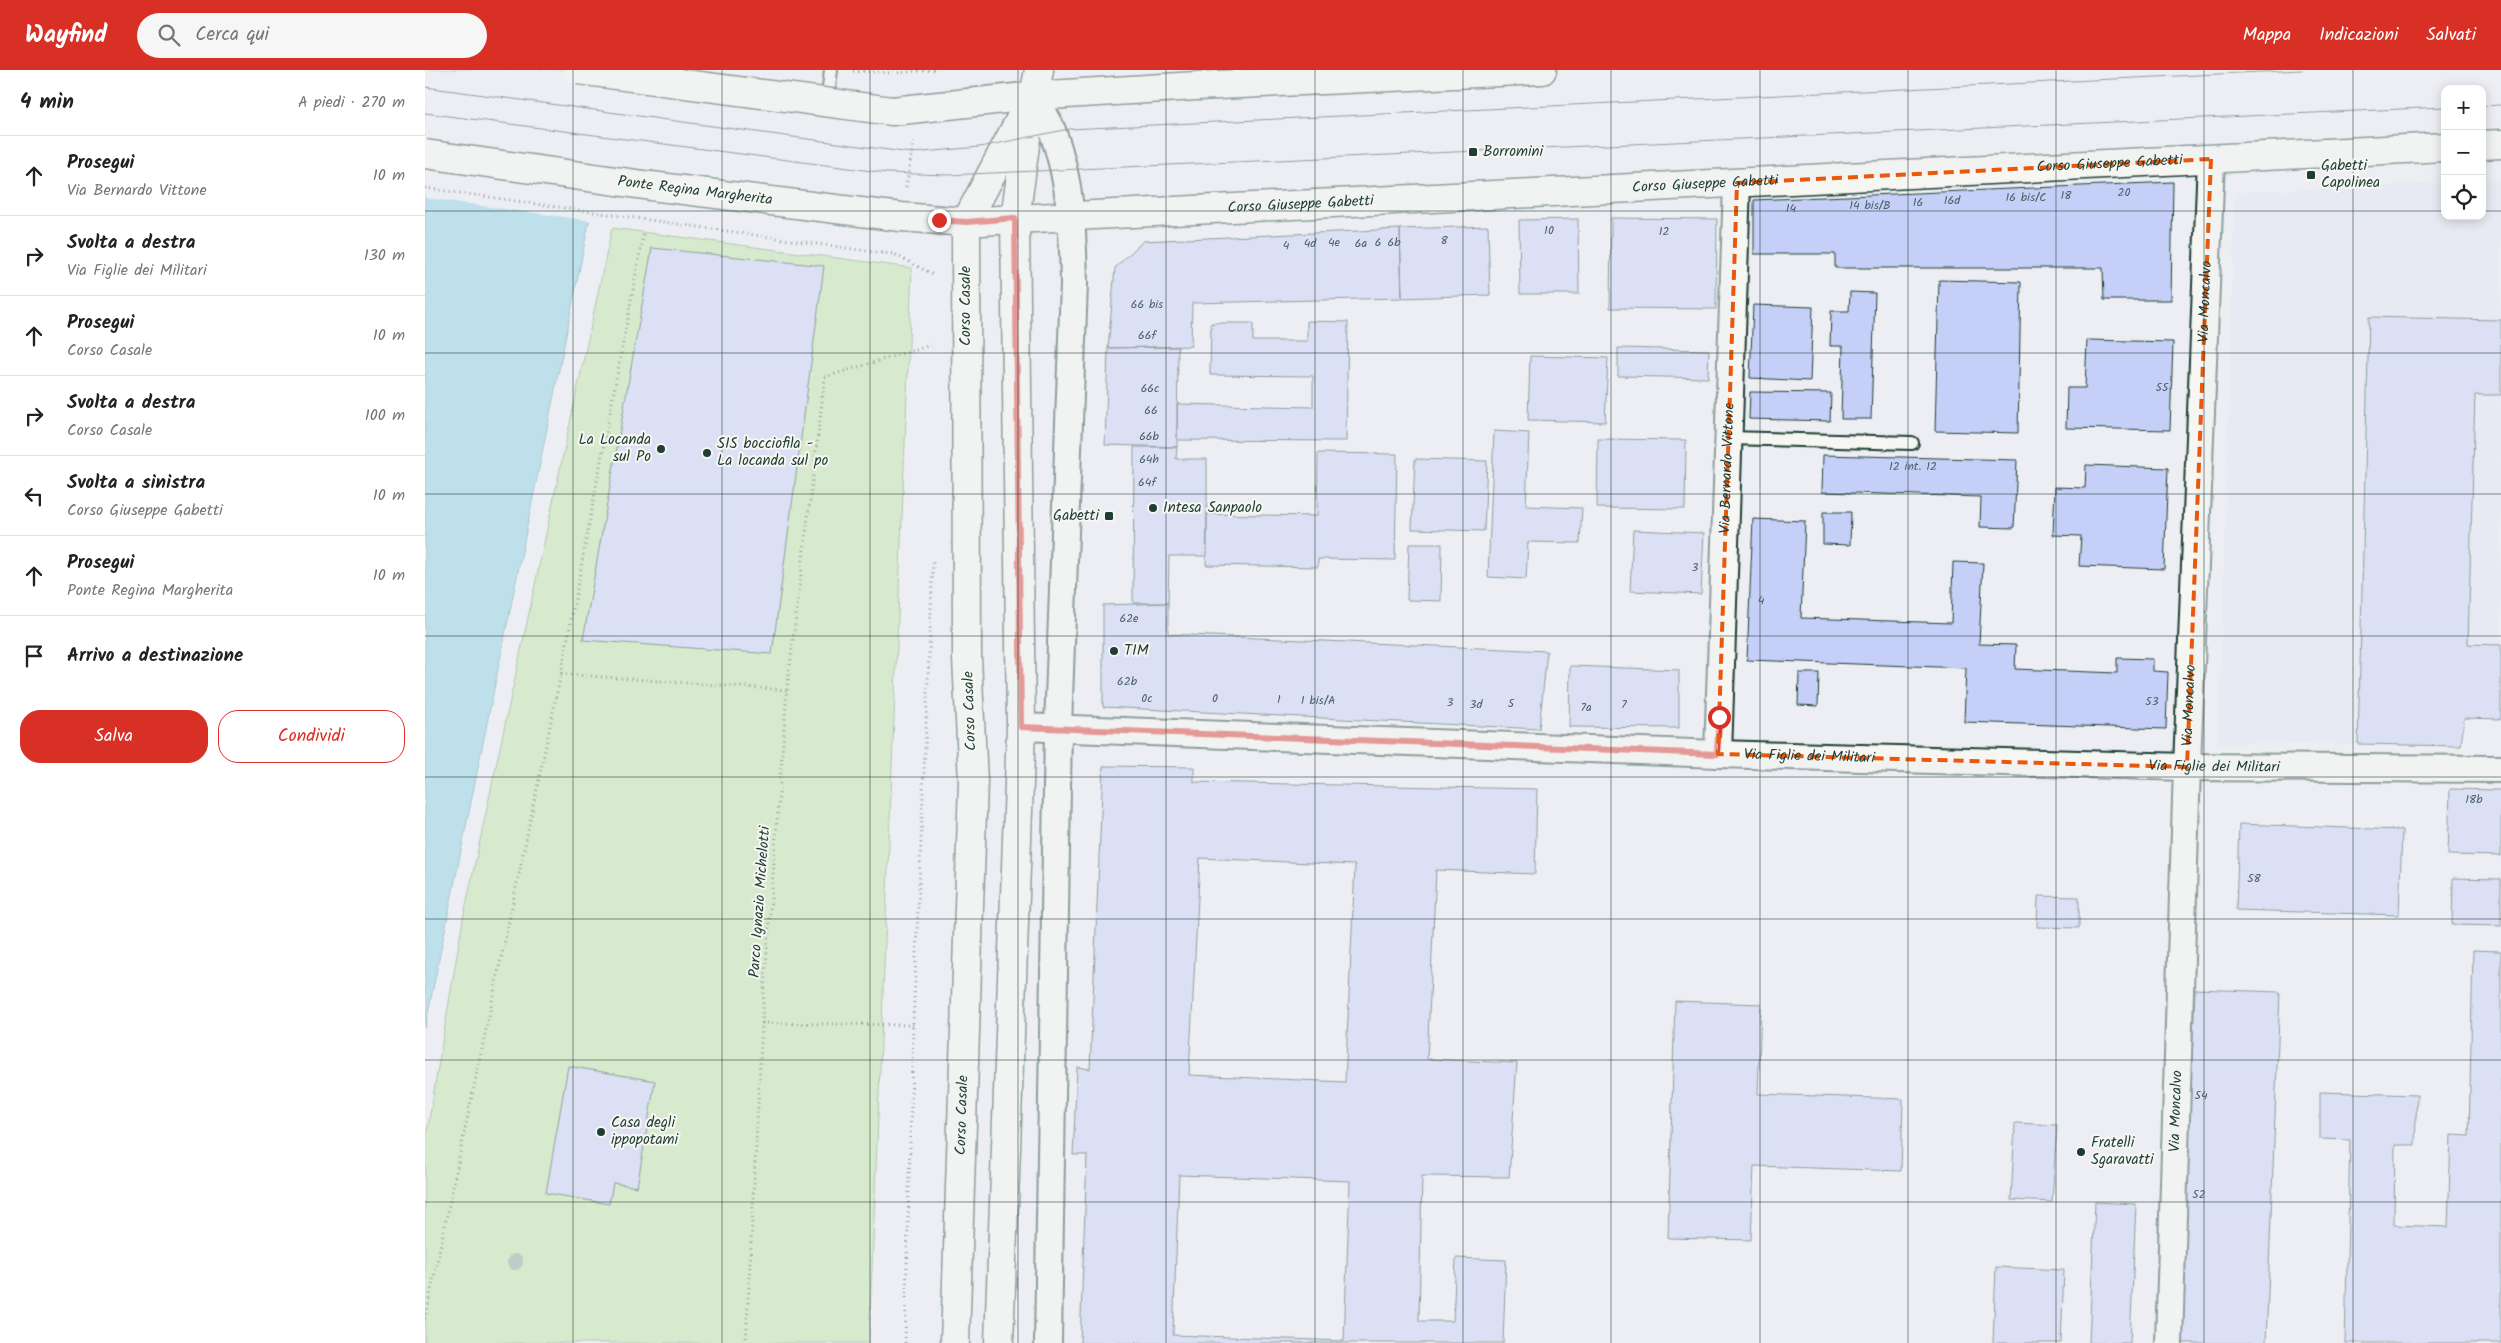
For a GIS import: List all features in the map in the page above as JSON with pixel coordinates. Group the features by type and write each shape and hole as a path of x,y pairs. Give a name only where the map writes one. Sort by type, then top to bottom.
{"main road":[{"path":"578,70 827,104 905,110 1036,83 1542,70"},
{"path":"999,1343 1021,727 1015,218 1036,83"},
{"name":"Corso Casale","path":"955,1343 973,782 967,658 966,222 1036,83"},
{"path":"2486,145 2501,144"},
{"name":"Corso Giuseppe Gabetti","path":"966,222 1015,218 2441,147"},
{"name":"Ponte Regina Margherita","path":"425,154 651,186 892,216 966,222"}],"street":[{"path":"1036,83 1053,132 1072,216 1074,284 1058,727 1048,1343"},
{"name":"Via Moncalvo","path":"2169,1343 2187,767 2211,159"},
{"name":"Via Bernardo Vittone","path":"1717,754 1737,183"},
{"path":"1021,727 1058,727"},
{"name":"Via Figlie dei Militari","path":"1058,727 1717,754 2187,767 2501,769"}],"lane":[{"path":"827,104 831,70"},
{"path":"1728,438 1912,442"}],"path":[{"path":"894,254 892,216 905,110 927,70"},
{"path":"845,71 895,72 933,70"},
{"path":"425,188 894,254 934,273 936,281"},
{"path":"425,1319 561,674 644,231"},
{"name":"Parco Ignazio Michelotti","path":"746,1343 762,1023 787,690 825,377 943,342"},
{"path":"905,1343 913,1025 933,560"},
{"path":"561,674 787,690"},
{"path":"762,1023 913,1025"}],"highlighted area":[{"path":"2211,159 2187,767 1718,754 1737,183"}],"shaded area":[{"path":"2501,180 2501,719 2464,718 2461,746 2218,743 2235,192 2441,183 2441,220 2486,220 2486,181"}],"green space":[{"path":"612,228 912,268 869,1343 425,1343 425,1144 463,919"}],"water":[{"path":"425,70 620,70 425,1028"}],"pier":[{"path":"425,70 622,70 592,221 425,198"}],"building":[{"path":"2173,182 2171,300 2104,300 2103,268 1835,268 1835,254 1754,254 1754,200"},
{"path":"1611,218 1717,219 1716,309 1610,308"},
{"path":"1578,219 1579,294 1520,294 1519,220"},
{"path":"1488,226 1490,295 1402,298 1400,229"},
{"path":"1400,229 1402,298 1192,303 1191,346 1108,348 1115,268 1143,241"},
{"name":"SIS bocciofila - La locanda sul po","path":"652,248 824,266 772,654 583,640"},
{"path":"1939,280 2021,282 2018,433 1935,431"},
{"path":"1850,292 1875,293 1871,419 1841,419 1843,346 1830,346 1831,311 1849,311"},
{"path":"1753,305 1813,307 1810,381 1750,378"},
{"path":"2369,317 2501,320 2501,395 2475,395 2468,644 2501,645 2501,719 2464,718 2461,746 2358,744"},
{"path":"1307,321 1348,322 1346,441 1177,440 1177,404 1313,407 1313,376 1210,375 1211,323 1253,323 1253,341 1307,341"},
{"path":"2087,340 2173,342 2170,430 2066,428 2067,388 2085,388"},
{"path":"1178,347 1177,447 1105,445 1108,348"},
{"path":"1618,348 1709,350 1708,378 1618,376"},
{"path":"1530,356 1608,358 1605,422 1528,420"},
{"path":"1750,392 1831,393 1830,421 1749,419"},
{"path":"1494,431 1529,433 1526,506 1582,508 1580,543 1528,542 1526,579 1488,577"},
{"path":"1598,439 1686,440 1685,509 1597,508"},
{"path":"1134,447 1177,447 1176,459 1207,459 1207,556 1169,556 1168,603 1133,603"},
{"path":"1318,453 1397,454 1395,560 1318,559 1318,567 1206,565 1207,514 1317,516"},
{"path":"1823,455 2017,460 2014,528 1980,527 1981,497 1822,492"},
{"path":"1415,459 1487,461 1484,531 1412,529"},
{"path":"2086,465 2168,468 2164,569 2079,566 2081,536 2053,535 2055,487 2085,488"},
{"path":"1823,512 1851,512 1850,545 1823,544"},
{"path":"1753,519 1805,521 1801,618 1951,623 1953,562 1983,563 1979,644 2016,645 2015,669 2117,673 2117,658 2153,659 2153,671 2168,672 2166,729 1964,722 1966,668 1747,660"},
{"path":"1633,530 1704,533 1701,594 1630,591"},
{"path":"1409,544 1442,544 1441,601 1407,600"},
{"path":"1168,603 1168,634 1547,651 1539,729 1103,707 1103,605"},
{"path":"1570,666 1679,670 1679,728 1569,727"},
{"path":"1799,673 1819,673 1818,706 1798,705"},
{"path":"1103,766 1194,767 1194,782 1537,789 1535,874 1436,870 1427,1059 1517,1063 1509,1177 1422,1176 1419,1321 1453,1321 1456,1258 1506,1260 1503,1343 1080,1343 1087,1155 1073,1155 1077,1067 1090,1069","holes":["1200,858 1355,865 1345,1082 1189,1075","1179,1175 1350,1181 1344,1341 1173,1335"]},
{"path":"2450,789 2501,790 2501,856 2448,855"},
{"path":"2239,824 2402,830 2399,915 2236,910"},
{"path":"2453,878 2501,879 2501,926 2452,925"},
{"path":"2038,896 2079,897 2079,928 2037,927"},
{"path":"2473,950 2501,951 2501,1343 2345,1343 2350,1140 2320,1139 2320,1092 2417,1095 2415,1145 2395,1145 2394,1225 2448,1227 2451,1135 2469,1136"},
{"path":"2195,989 2280,992 2266,1343 2180,1343"},
{"path":"1675,1001 1761,1004 1758,1094 1903,1099 1901,1171 1754,1166 1751,1240 1668,1238"},
{"name":"Casa degli ippopotami","path":"568,1066 655,1081 637,1187 613,1183 609,1204 546,1193"},
{"path":"2015,1123 2057,1125 2052,1202 2011,1200"},
{"path":"2095,1202 2136,1204 2130,1343 2089,1343"},
{"path":"1996,1267 2064,1270 2061,1343 1993,1343"}],"tram line":[{"path":"425,87 911,153 980,147 1069,129 2302,70"},
{"path":"2486,106 2501,105"},
{"path":"425,113 887,173 948,175 2441,107"}],"place":[{"name":"Borromini","path":"1473,152"},
{"name":"Gabetti Capolinea","path":"2311,175"},
{"name":"La Locanda sul Po","path":"661,449"},
{"name":"SIS bocciofila - La locanda sul po","path":"707,453"},
{"name":"Intesa Sanpaolo","path":"1153,508"},
{"name":"Gabetti","path":"1109,516"},
{"name":"TIM","path":"1114,651"},
{"name":"Casa degli ippopotami","path":"601,1132"},
{"name":"Fratelli Sgaravatti","path":"2081,1152"}],"route":[{"path":"939,220 966,222 1015,218 1021,727 1717,754 1719,717"}]}
